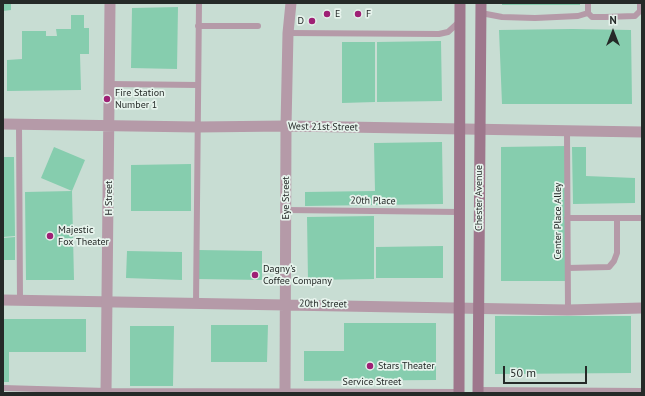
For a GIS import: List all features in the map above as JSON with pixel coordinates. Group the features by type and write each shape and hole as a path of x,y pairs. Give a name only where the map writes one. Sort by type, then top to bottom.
{"main road":[{"name":"Chester Avenue","path":"459,392 460,3"},
{"name":"Chester Avenue","path":"478,391 481,8"}],"street":[{"name":"H Street","path":"106,392 110,3"},
{"name":"Eye Street","path":"284,392 286,126 288,34 291,3"},
{"name":"West 21st Street","path":"3,124 197,127 286,126 567,132 642,132"},
{"name":"20th Street","path":"3,300 108,300 196,304 284,304 568,310 642,308"}],"lane":[{"path":"196,304 199,3"},
{"path":"588,3 588,13 592,17 635,16 640,11 640,3"},
{"path":"481,8 502,17 535,18 578,16 588,13"},
{"path":"288,34 438,34 448,32 460,21"},
{"path":"198,26 258,26"},
{"path":"110,84 198,85"},
{"path":"20,124 20,300"},
{"name":"Center Place Alley","path":"567,132 568,310"},
{"name":"20th Place","path":"286,210 459,212"},
{"path":"568,218 642,218"},
{"path":"568,268 609,267 614,261 616,253 617,218"},
{"name":"Service Street","path":"3,388 106,392 459,392"},
{"path":"478,391 642,391"}],"shaded area":[{"path":"3,3 642,3 642,393 3,393"}],"building":[{"path":"3,3 11,3 11,10 3,11"},
{"path":"502,3 580,3 580,5 502,5"},
{"path":"178,7 177,69 131,68 132,8"},
{"path":"71,15 84,15 84,28 89,28 89,54 80,54 81,90 7,91 7,60 22,59 22,31 46,31 46,36 57,36 56,29 71,29"},
{"path":"499,30 631,30 632,104 502,104"},
{"path":"441,41 442,101 377,102 377,42"},
{"path":"342,42 375,42 375,102 342,103"},
{"path":"442,142 443,204 305,206 305,192 375,191 374,143"},
{"path":"566,146 566,281 501,281 501,147"},
{"path":"54,147 85,160 72,191 41,178"},
{"path":"572,147 586,147 586,176 635,178 635,203 573,204"},
{"path":"3,157 14,157 15,236 3,237"},
{"path":"191,164 191,211 131,211 131,165"},
{"name":"Majestic Fox Theater","path":"72,191 74,280 26,280 25,192"},
{"path":"374,216 374,279 308,280 307,217"},
{"path":"15,237 15,260 3,260 3,238"},
{"path":"443,246 443,278 376,278 376,247"},
{"path":"198,250 262,251 262,280 198,279"},
{"path":"127,251 182,252 182,280 126,278"},
{"path":"495,316 631,316 631,373 495,374"},
{"path":"3,319 86,319 86,352 9,352 9,382 3,382"},
{"name":"Stars Theater","path":"344,323 436,323 436,380 304,381 304,351 344,351"},
{"path":"211,325 268,325 267,362 211,362"},
{"path":"130,326 174,326 173,386 130,386"}],"place":[{"name":"E","path":"327,14"},
{"name":"F","path":"358,14"},
{"name":"D","path":"312,21"},
{"name":"Fire Station Number 1","path":"107,99"},
{"name":"Majestic Fox Theater","path":"50,236"},
{"name":"Dagny's Coffee Company","path":"255,275"},
{"name":"Stars Theater","path":"370,366"}]}
